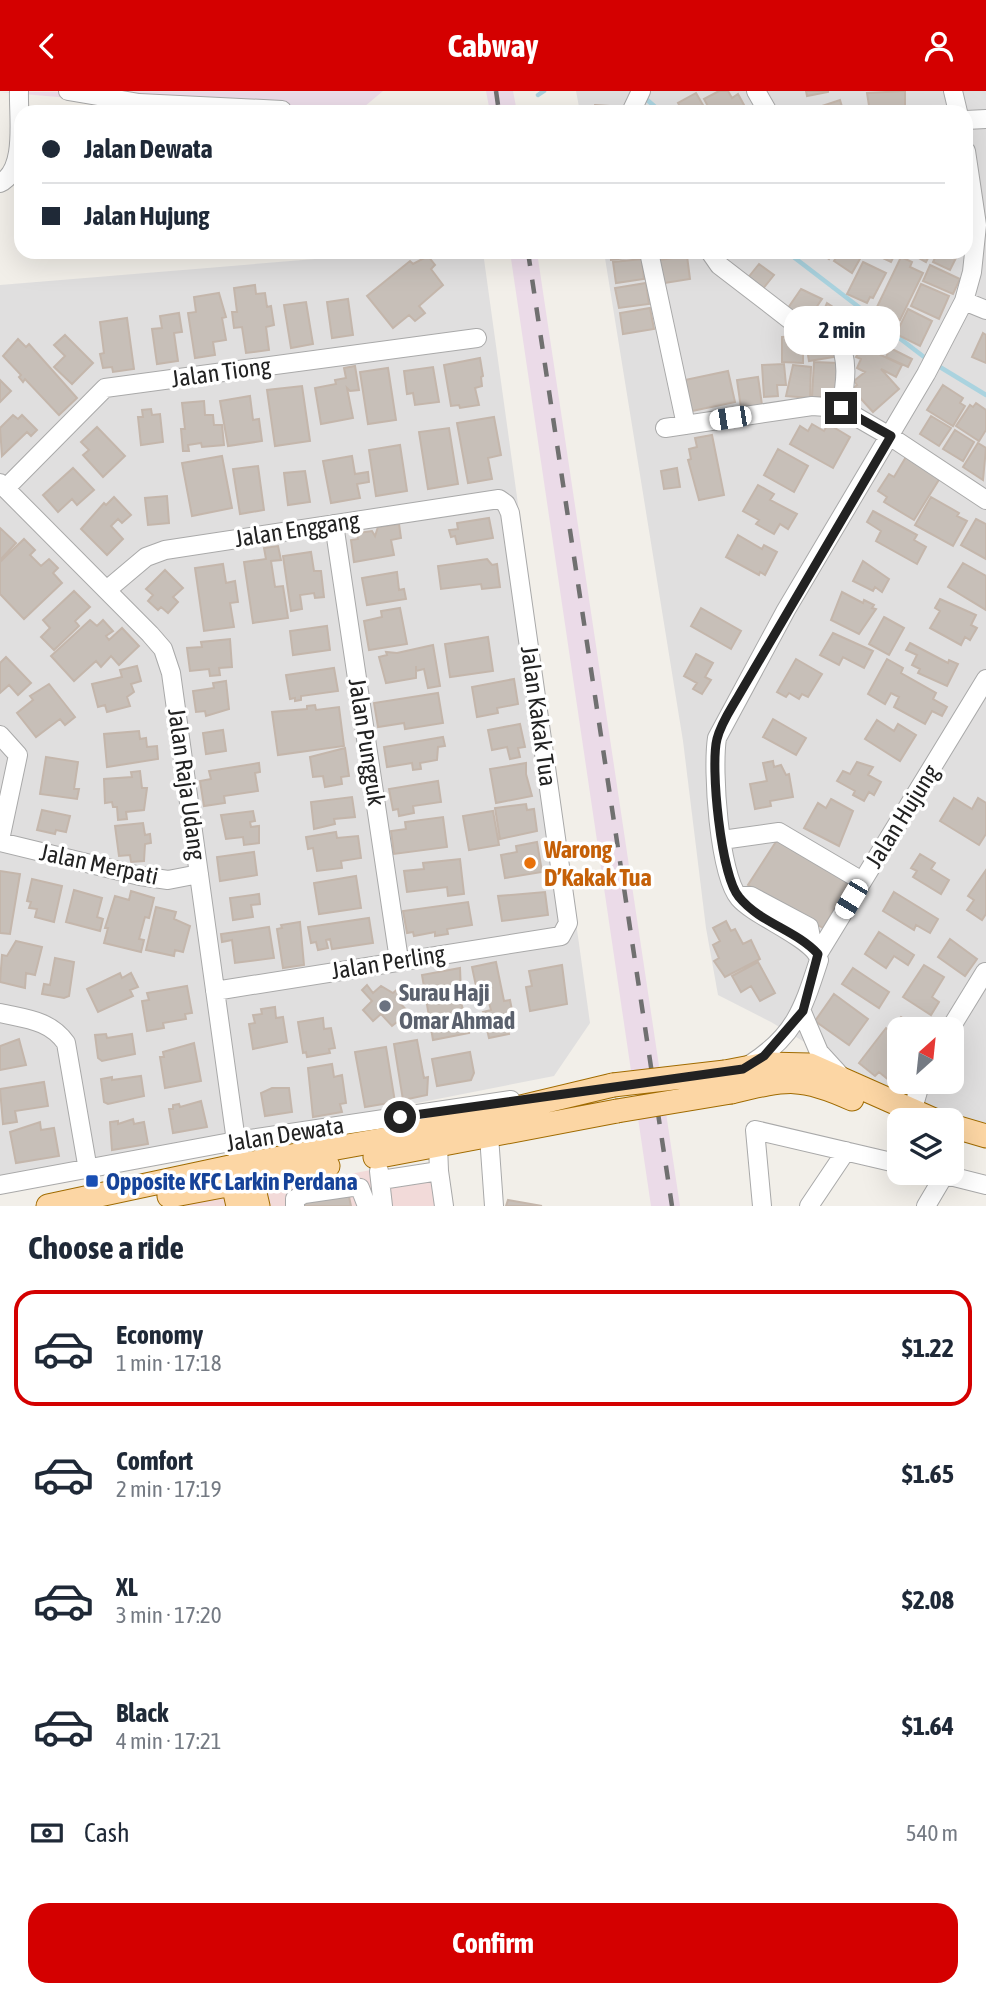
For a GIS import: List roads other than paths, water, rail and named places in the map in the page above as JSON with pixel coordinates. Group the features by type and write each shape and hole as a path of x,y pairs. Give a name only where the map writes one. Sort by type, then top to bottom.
{"main road":[{"path":"118,1206 239,1170 376,1157 617,1111 733,1078 767,1064 810,1065 844,1079 893,1108"},
{"path":"48,1206 392,1139 613,1085 733,1078 800,1080 887,1110"},
{"path":"964,1130 986,1136"},
{"path":"964,1142 986,1148"},
{"path":"239,1170 258,1206"}],"street":[{"path":"68,91 139,103 180,105"},
{"path":"0,183 9,176 14,166"},
{"path":"650,259 686,425"},
{"path":"715,259 789,319 838,335 845,350 847,375 841,408"},
{"path":"815,951 760,916 741,896 726,840 713,762 723,725 786,610 940,350 964,301 972,272 972,259"},
{"path":"964,301 986,310"},
{"name":"Jalan Tiong","path":"3,485 105,388 477,338"},
{"path":"665,428 812,406 841,408 891,436 986,501"},
{"name":"Jalan Raja Udang","path":"3,485 108,589 163,649 171,673 239,1170"},
{"name":"Jalan Enggang","path":"108,589 146,558 165,550 499,499"},
{"name":"Jalan Kakak Tua","path":"499,499 506,504 510,513 568,923 561,936"},
{"name":"Jalan Pungguk","path":"334,524 399,960"},
{"name":"Jalan Hujung","path":"803,1011 815,951 862,881 986,679"},
{"path":"0,735 18,755 0,841"},
{"path":"726,840 779,832 862,881"},
{"name":"Jalan Merpati","path":"0,841 149,877 168,880 199,874"},
{"name":"Jalan Perling","path":"215,991 561,936"},
{"path":"957,1017 985,972"},
{"path":"733,1078 764,1056 803,1011 819,1052 844,1079"},
{"path":"0,1013 45,1023 57,1030 66,1043 88,1170"},
{"path":"762,1206 755,1130 887,1161"},
{"path":"489,1136 494,1206"},
{"path":"439,1145 439,1171 444,1206"},
{"path":"809,1206 846,1151"},
{"path":"376,1157 383,1206"},
{"name":"Jalan Dewata","path":"0,1185 88,1170 239,1170"},
{"path":"381,1180 439,1171"},
{"path":"964,1179 986,1185"},
{"path":"926,1206 936,1185"},
{"path":"295,1203 304,1194 352,1187 360,1188 367,1206"}],"waterway":[{"path":"538,95 544,91"},
{"path":"645,98 653,105"},
{"path":"796,259 928,360"},
{"path":"935,364 986,395"}],"railway":[{"path":"496,91 498,105"},
{"path":"529,259 672,1206"}],"place":[{"name":"Warong D’Kakak Tua","path":"530,863"},
{"name":"Surau Haji Omar Ahmad","path":"385,1006"},
{"name":"Opposite KFC Larkin Perdana","path":"92,1181"}]}
